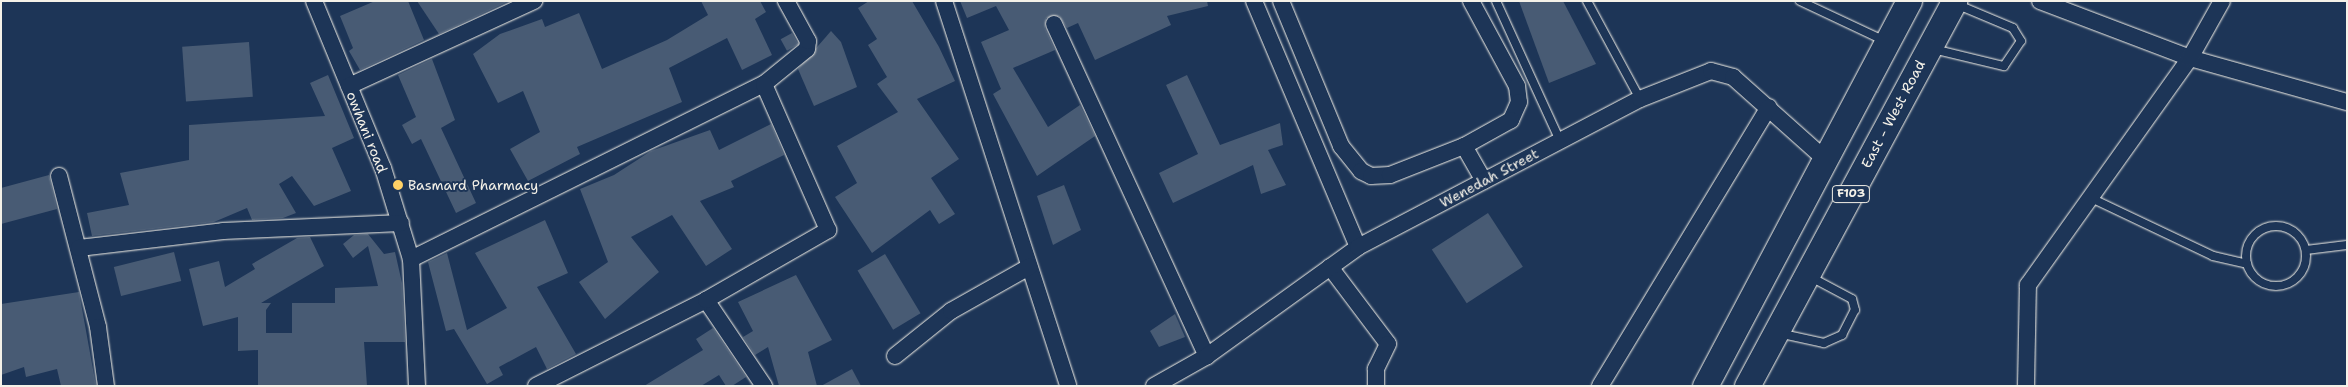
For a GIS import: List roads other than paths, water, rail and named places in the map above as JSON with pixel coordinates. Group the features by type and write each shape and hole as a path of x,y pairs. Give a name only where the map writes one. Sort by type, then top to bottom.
{"main road":[{"name":"F103","path":"1705,386 1909,1"},
{"name":"East - West Road","path":"1748,386 1953,2"}],"street":[{"path":"349,86 534,1"},
{"path":"411,259 764,84 807,49 808,41 786,1"},
{"path":"944,1 1068,386"},
{"path":"1254,1 1358,247"},
{"path":"1282,1 1341,146 1360,171 1371,176 1390,175 1464,146 1511,120 1519,102 1517,86 1471,1"},
{"path":"2041,1 2190,58 2347,102"},
{"path":"2026,386 2028,285 2190,58 2222,1"},
{"name":"owhani road","path":"317,2 401,223 411,259 417,386"},
{"path":"1054,24 1207,356"},
{"name":"Wenedah Street","path":"1154,386 1207,356 1358,247 1640,99 1711,71 1723,71 1768,107 1826,160"},
{"path":"536,386 706,300 828,230 764,84"},
{"path":"1600,386 1768,107"},
{"path":"1464,146 1484,181"},
{"path":"59,176 78,248 106,386"},
{"path":"78,248 223,231 401,223"},
{"path":"895,356 951,311 1029,267"},
{"path":"1330,267 1388,344 1376,369 1376,386"},
{"path":"706,300 764,386"}],"lane":[{"path":"1496,1 1560,141"},
{"path":"1587,1 1640,99"},
{"path":"1800,1 1887,42"},
{"path":"1928,47 1994,66 2010,62 2021,41 2013,28 1953,2"},
{"path":"2090,197 2213,256 2247,264 2260,282 2283,285 2301,272 2306,250 2290,228 2270,226 2252,237 2247,264"},
{"path":"2306,250 2347,245"},
{"path":"1776,332 1824,342 1842,335 1855,310 1852,299 1808,275"}],"place":[{"name":"Basmard Pharmacy","path":"398,185"}]}
